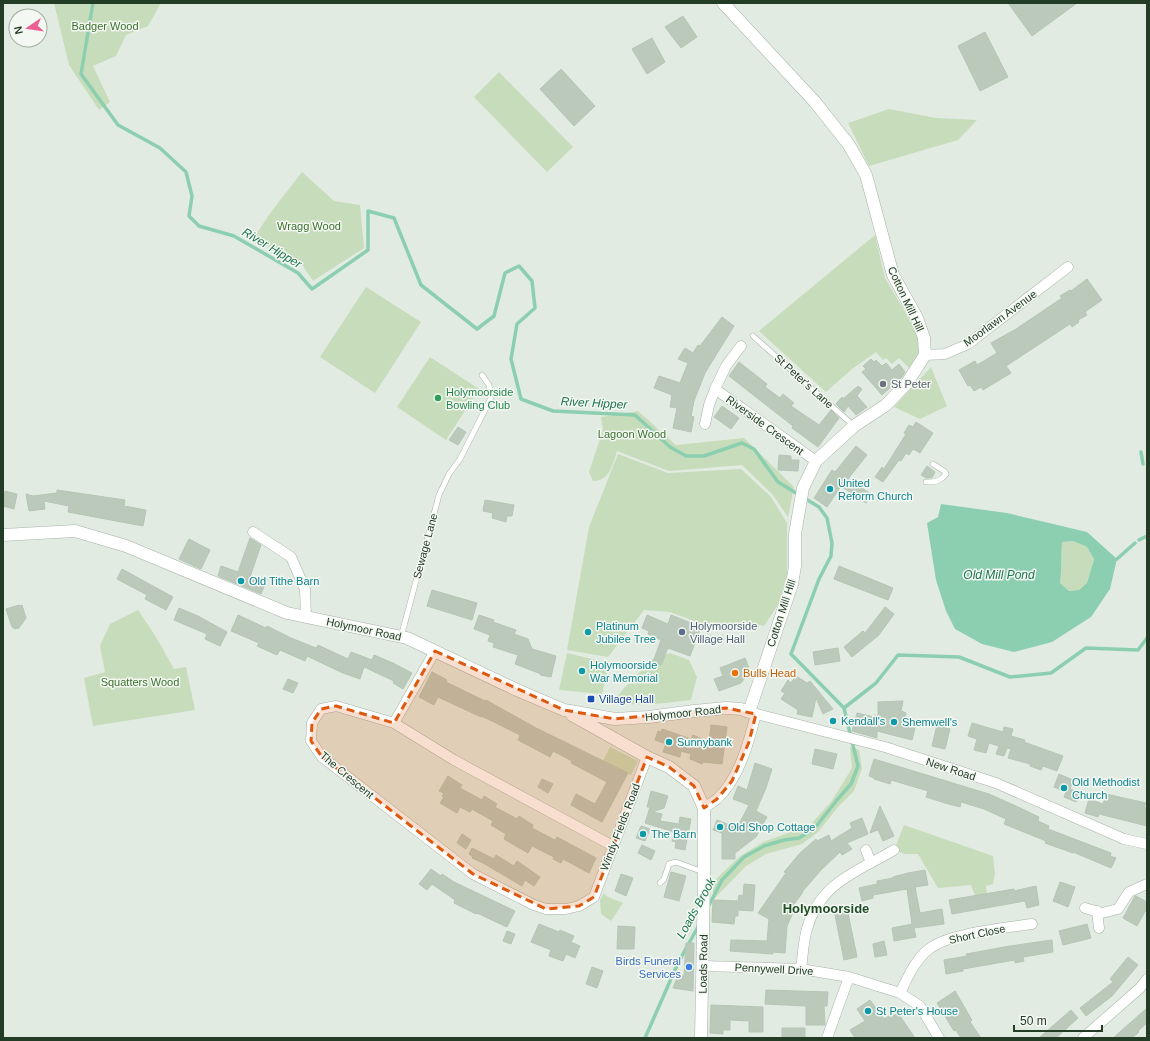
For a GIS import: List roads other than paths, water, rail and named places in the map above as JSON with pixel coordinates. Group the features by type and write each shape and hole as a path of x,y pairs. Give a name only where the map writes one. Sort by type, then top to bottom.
{"street":[{"name":"Cotton Mill Hill","path":"723,3 815,102 849,144 866,175 893,275 917,318 924,338 925,356 907,383 886,405 854,426 816,461 803,488 799,508 795,534 795,566 792,584 752,713"},
{"name":"Moorlawn Avenue","path":"925,356 945,354 968,344 1068,267"},
{"name":"Riverside Crescent","path":"706,424 709,405 715,389 726,366 741,346"},
{"name":"Riverside Crescent","path":"715,389 816,461"},
{"name":"Holymoor Road","path":"3,535 75,531 126,546 287,613 406,638 517,690 564,710 615,719 649,717 694,710 726,708 741,709 752,713"},
{"path":"253,532 291,557 305,589 306,617"},
{"path":"394,723 435,651"},
{"name":"The Crescent","path":"594,897 579,906 566,909 546,909 529,903 473,874 322,757 311,741 312,723 321,709 336,706 394,723 454,760 613,846"},
{"path":"564,710 647,757 669,767 694,786 704,808 717,799 732,781 749,742 752,713"},
{"name":"New Road","path":"752,713 885,747 988,781 1124,839 1147,844"},
{"name":"Windy Fields Road","path":"594,897 647,757"},
{"name":"Loads Road","path":"701,1038 704,808"},
{"path":"866,850 872,863"},
{"path":"801,969 806,930 812,913 828,890 853,872 894,850"},
{"path":"1085,908 1102,913 1118,909 1129,892 1147,884"},
{"path":"1097,911 1099,928"},
{"name":"Short Close","path":"900,992 915,965 929,949 949,939 1032,924"},
{"name":"Pennywell Drive","path":"703,966 801,969 850,977 900,992 920,1006 939,1038"},
{"path":"827,1038 850,977"},
{"path":"1083,1038 1140,988 1147,979"}],"lane":[{"name":"St Peter's Lane","path":"753,336 854,426"},
{"name":"Sewage Lane","path":"401,638 439,495 449,474 460,459 491,398 489,385 482,374"},
{"path":"926,482 937,482 946,474 934,464"},
{"path":"660,883 664,879 669,864 676,862 704,872"}],"water":[{"name":"Old Mill Pond","path":"941,504 1007,513 1087,532 1117,559 1110,589 1091,617 1052,642 1014,652 982,644 955,629 946,611 936,580 927,523 938,517","holes":["1073,541 1087,547 1094,559 1087,583 1079,590 1069,591 1060,583 1062,542"]}],"waterway":[{"name":"River Hipper","path":"93,3 81,74 118,125 160,148 186,172 192,196 189,216 199,226 234,236 298,273 312,289 368,250 368,211 394,218 421,285 477,329 494,316 505,273 519,266 532,281 535,308 517,324 511,359 521,399 553,411 635,415 670,447 686,456 704,456 742,443 754,449 778,482 819,507 827,518 832,543 831,556 819,579 791,654 844,708 876,683 898,655 959,657 1010,677 1051,673 1086,648 1138,650 1147,638"},
{"path":"1141,452 1143,464"},
{"path":"1139,540 1147,536"},
{"path":"1117,559 1135,543"},
{"name":"Loads Brook","path":"708,907 722,880 744,857 764,846 784,840 799,838 814,829 851,784 858,766 844,708"},
{"name":"Loads Brook","path":"645,1038 678,963 699,925"}],"place":[{"name":"St Peter","path":"883,384"},
{"name":"Holymoorside Bowling Club","path":"438,398"},
{"name":"United Reform Church","path":"830,489"},
{"name":"Old Tithe Barn","path":"241,581"},
{"name":"Platinum Jubilee Tree","path":"588,632"},
{"name":"Holymoorside Village Hall","path":"682,632"},
{"name":"Holymoorside War Memorial","path":"582,671"},
{"name":"Bulls Head","path":"735,673"},
{"name":"Village Hall","path":"591,699"},
{"name":"Kendall's","path":"833,721"},
{"name":"Shemwell's","path":"894,722"},
{"name":"Sunnybank","path":"669,742"},
{"name":"Old Methodist Church","path":"1064,788"},
{"name":"Old Shop Cottage","path":"720,827"},
{"name":"The Barn","path":"643,834"},
{"name":"Birds Funeral Services","path":"689,967"},
{"name":"St Peter's House","path":"868,1011"}],"district":[{"name":"Holymoorside","path":"826,908"}],"park label":[{"name":"Badger Wood","path":"105,26"},
{"name":"Wragg Wood","path":"309,226"},
{"name":"Lagoon Wood","path":"632,434"},
{"name":"Squatters Wood","path":"140,682"}]}
